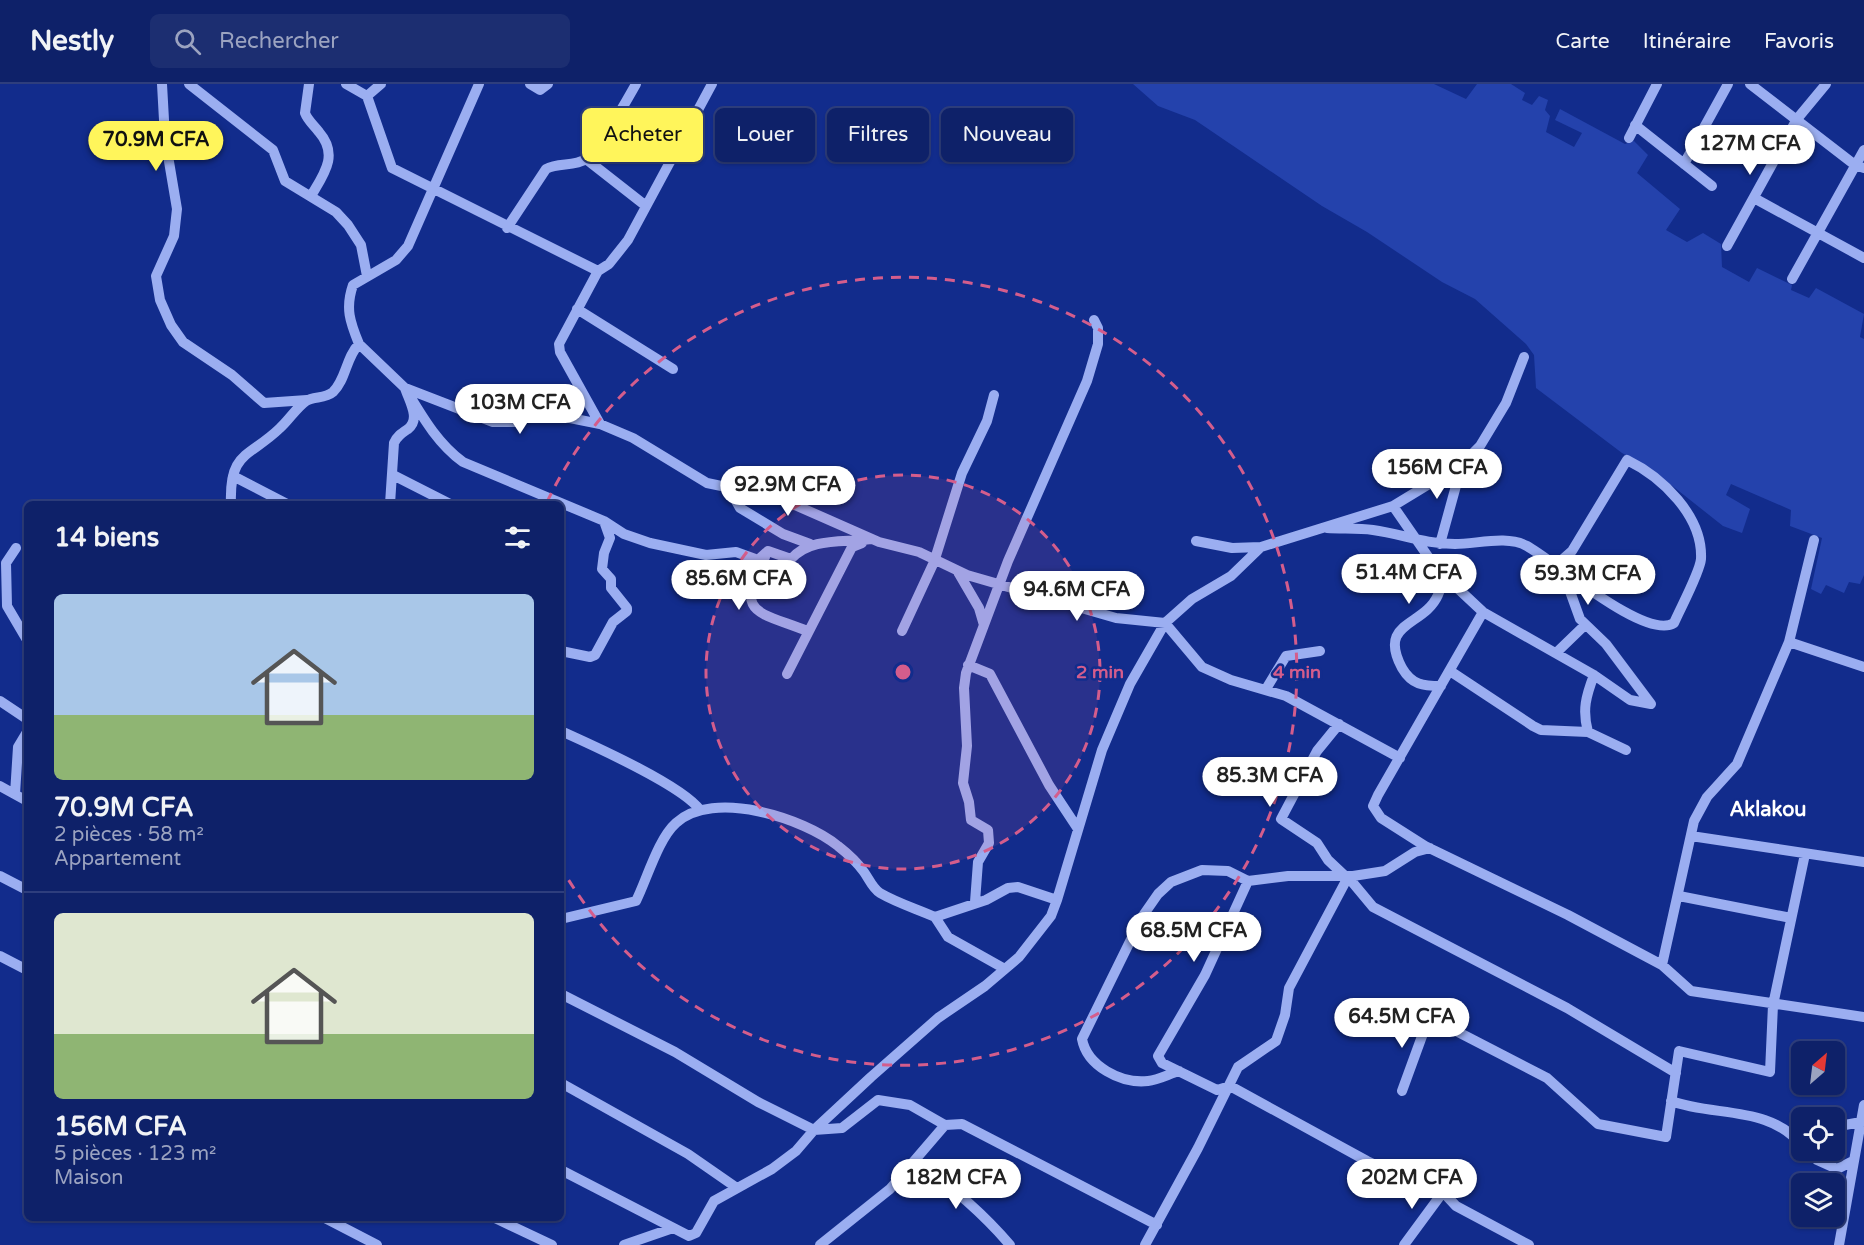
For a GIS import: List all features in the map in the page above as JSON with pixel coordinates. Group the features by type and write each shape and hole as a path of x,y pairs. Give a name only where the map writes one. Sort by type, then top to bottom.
{"street":[{"path":"162,84 165,138 177,210 174,236 156,276 160,300 171,325 183,342 232,375 264,403 327,396 334,391 351,352 359,344"},
{"path":"189,84 273,150 285,181 336,212 361,244 367,276"},
{"path":"309,84 305,113 329,145 330,156 326,170 311,196"},
{"path":"346,84 367,96 392,168 507,228 598,271"},
{"path":"367,96 381,84"},
{"path":"479,84 408,246 396,260 353,285 347,301 349,320 359,344 405,388 433,434 447,450 463,462 556,501"},
{"path":"530,84 540,90 548,84"},
{"path":"620,108 636,84"},
{"path":"600,424 559,347 598,271 609,264 619,252 712,84"},
{"path":"1629,138 1657,84"},
{"path":"1684,164 1728,84"},
{"path":"1750,84 1859,167"},
{"path":"1727,246 1797,119 1826,84"},
{"path":"1635,125 1712,186"},
{"path":"1791,279 1859,167 1864,150"},
{"path":"507,228 546,169 554,165 566,166 582,160"},
{"path":"590,162 646,206"},
{"path":"1754,198 1864,258"},
{"path":"577,309 673,369"},
{"path":"975,902 978,862 989,843 988,830 971,820 969,802 963,783 967,746 964,688 968,665 999,584 1087,381 1098,344 1098,328 1094,320"},
{"path":"1196,541 1232,548 1261,547 1393,506 1462,464 1480,446 1506,403 1524,357"},
{"path":"405,388 493,422 515,422 540,412 600,424 633,438 707,483 727,485 779,498 871,539 909,548 958,572 1116,618 1165,623 1202,667 1230,680 1286,696 1400,758"},
{"path":"390,501 394,443 397,437 413,426 415,417 405,388"},
{"path":"902,631 934,562 962,473 987,421 994,395"},
{"path":"231,501 233,476 240,458 279,430 307,400"},
{"path":"1321,527 1374,530 1418,542 1440,544 1515,541 1640,621 1667,626 1674,623 1701,560 1695,533 1686,510 1653,475 1627,460 1559,569"},
{"path":"1440,544 1462,464"},
{"path":"393,475 444,501"},
{"path":"233,476 281,501"},
{"path":"727,485 740,508 783,534 810,544 871,539"},
{"path":"564,504 604,521 624,534 650,543 706,555 736,552 758,560 768,551"},
{"path":"1393,506 1436,568 1483,612 1594,675 1630,700 1651,704 1605,644 1574,609 1559,569"},
{"path":"564,652 590,657 595,655 612,622 627,611 611,588 611,579 602,569 604,553 610,538 604,521"},
{"path":"787,674 852,547 871,539"},
{"path":"1662,965 1694,821 1707,797 1737,764 1789,642 1814,540"},
{"path":"768,551 790,559 810,544"},
{"path":"564,1172 693,1236 709,1207 737,1188 772,1169 796,1151 814,1130 938,1018 1005,969 1035,940 1051,916 1106,740 1130,684 1165,623 1192,600 1231,576 1261,547"},
{"path":"16,548 6,563 7,606 24,635"},
{"path":"768,551 752,582 750,601 755,610 807,631"},
{"path":"1436,568 1441,584 1438,597 1400,633 1393,642 1393,650 1408,679 1424,686 1441,686"},
{"path":"958,572 979,608 984,626"},
{"path":"1483,612 1374,806 1381,818 1430,848 1568,915 1662,965 1691,991 1864,1017"},
{"path":"1556,653 1586,625"},
{"path":"1789,642 1864,667"},
{"path":"1266,689 1286,656 1320,651"},
{"path":"968,665 990,674 1049,785 1078,829"},
{"path":"1450,671 1541,730 1588,732 1626,750"},
{"path":"1588,732 1583,714 1594,675"},
{"path":"0,700 24,717"},
{"path":"1339,724 1317,751 1281,819 1317,843 1328,860 1345,876"},
{"path":"564,732 603,750 675,790 694,802 700,810"},
{"path":"15,794 18,747 24,737"},
{"path":"0,786 24,799"},
{"path":"564,918 636,901 660,848 675,824 700,810 726,806 787,819 818,832 838,846 863,870 878,892 935,917 948,937 1005,969"},
{"path":"1691,836 1864,862"},
{"path":"1179,1071 1148,1081 1117,1078 1084,1049 1082,1034 1142,917 1171,882 1202,870 1228,871 1248,881 1288,876 1345,876 1385,871 1415,852 1430,848"},
{"path":"1413,1006 1429,1017 1547,1078 1598,1124 1666,1137 1679,1052 1770,1072 1773,1005 1804,854"},
{"path":"0,876 24,888"},
{"path":"1145,1245 1238,1067 1276,1041 1285,1015 1289,988 1348,877 1373,907 1567,1008 1676,1073"},
{"path":"1248,881 1205,975 1158,1056 1162,1063 1217,1090 1230,1086 1367,1161 1420,1186 1443,1192 1456,1206 1529,1245"},
{"path":"935,917 986,900 1008,888 1018,887 1057,900"},
{"path":"1679,896 1791,918"},
{"path":"0,956 24,968"},
{"path":"564,996 675,1052 758,1102 814,1130 842,1128 878,1100 910,1105 945,1125 962,1124 1157,1225"},
{"path":"1402,1091 1429,1017"},
{"path":"564,1085 688,1155 737,1188"},
{"path":"1671,1101 1733,1111 1791,1130"},
{"path":"1839,1245 1864,1105"},
{"path":"1845,1125 1861,1122"},
{"path":"820,1245 890,1189 898,1176 916,1161 945,1125"},
{"path":"916,1161 991,1221 1010,1245"},
{"path":"1818,1161 1837,1169 1853,1161"},
{"path":"1404,1245 1443,1192"},
{"path":"331,1221 377,1245"},
{"path":"499,1221 526,1240 552,1245"},
{"path":"624,1245 673,1228"}],"shaded area":[{"path":"1133,84 1434,84 1466,99 1477,84 1511,84 1525,93 1522,100 1532,105 1539,96 1548,100 1545,110 1550,116 1546,132 1574,147 1582,133 1555,120 1560,109 1625,144 1634,141 1648,155 1637,173 1680,209 1666,230 1687,242 1703,233 1721,244 1722,267 1749,282 1757,268 1792,285 1791,290 1809,298 1816,288 1864,314 1860,337 1864,339 1864,575 1860,584 1849,582 1844,593 1826,585 1821,594 1811,589 1822,538 1790,526 1791,510 1731,484 1726,495 1750,509 1742,533 1723,526 1651,469 1622,453 1536,388 1534,355 1526,344 1475,299 1442,282 1367,232 1322,206 1195,120 1158,106"}],"district":[{"name":"Aklakou","path":"1768,810"}]}
